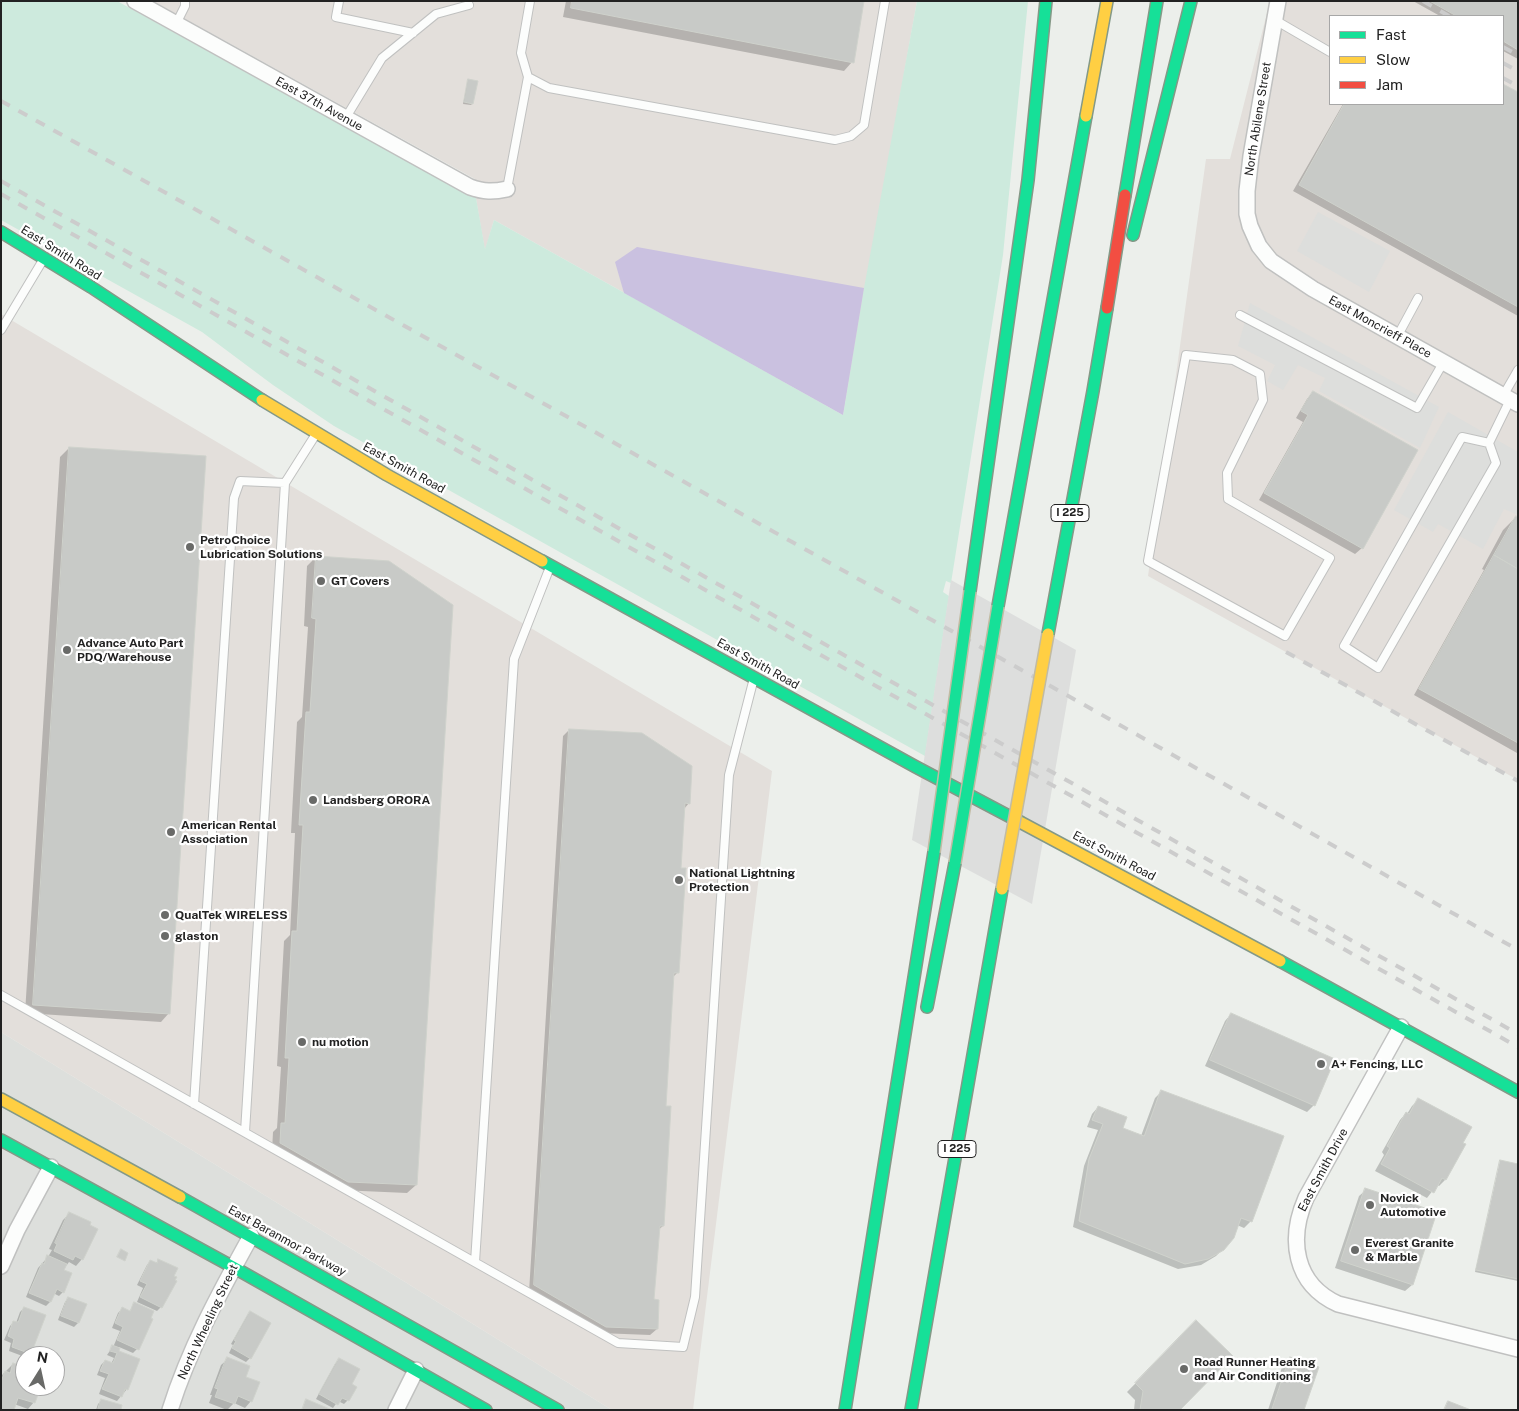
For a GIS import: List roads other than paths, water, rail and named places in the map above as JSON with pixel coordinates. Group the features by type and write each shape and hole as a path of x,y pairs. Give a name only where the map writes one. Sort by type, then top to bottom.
{"main road":[{"path":"846,1410 934,852 1028,180 1046,1"},
{"path":"924,1020 955,863 998,606 1107,1"},
{"path":"1093,392 1156,1"},
{"path":"1129,250 1191,1"},
{"name":"East Smith Road","path":"1,232 316,433 387,474 916,767 1202,918 1518,1092"},
{"path":"1093,392 1124,269"},
{"name":"I 225","path":"911,1410 1002,889 1093,392"},
{"name":"East Baranmor Parkway","path":"1,1099 251,1236 558,1410"},
{"path":"1,1140 486,1410"},
{"path":"846,1410 899,1146"}],"street":[{"name":"East 37th Avenue","path":"135,1 470,187 480,191 492,192 507,189"},
{"name":"North Abilene Street","path":"1254,236 1247,214 1248,176 1278,1"},
{"name":"East Moncrieff Place","path":"1254,236 1267,257 1283,270 1350,311 1510,400"},
{"name":"East Smith Drive","path":"1401,1027 1300,1212 1296,1244 1302,1271 1317,1291 1338,1304 1518,1349"},
{"path":"1,1266 17,1230 51,1167"},
{"name":"North Wheeling Street","path":"170,1410 182,1376 215,1302 251,1236"},
{"path":"396,1410 416,1370"}],"lane":[{"path":"176,24 185,3 193,1"},
{"path":"339,1 336,17 413,33"},
{"path":"507,189 528,77 521,54 530,1"},
{"path":"528,77 549,88 835,140 851,136 864,125 885,1"},
{"path":"345,119 382,58 436,14 469,5"},
{"path":"1275,20 1329,51"},
{"path":"1,330 44,258"},
{"path":"1397,337 1418,298"},
{"path":"1240,315 1417,408 1443,362"},
{"path":"1186,355 1233,360 1260,374 1263,400 1227,473 1228,499 1330,558 1285,636 1148,561 1186,355"},
{"path":"1489,443 1462,437 1344,646 1378,668 1496,463 1489,443 1510,400 1518,370"},
{"path":"245,1132 285,483 316,433"},
{"path":"194,1104 234,498 240,481 285,483"},
{"path":"475,1262 514,659 551,565"},
{"path":"1,995 618,1343 683,1347 695,1297 729,775 754,677"}],"railway":[{"path":"1423,1 1447,15"},
{"path":"1504,48 1518,55"},
{"path":"1504,64 1518,71"},
{"path":"1504,79 1518,86"},
{"path":"1,101 1088,707 1518,950"},
{"path":"1,181 1518,1034"},
{"path":"1,194 1518,1047"},
{"path":"1286,652 1518,781"}],"place":[{"name":"PetroChoice Lubrication Solutions","path":"190,547"},
{"name":"GT Covers","path":"321,581"},
{"name":"Advance Auto Part PDQ/Warehouse","path":"67,650"},
{"name":"Landsberg ORORA","path":"313,800"},
{"name":"American Rental Association","path":"171,832"},
{"name":"National Lightning Protection","path":"679,880"},
{"name":"QualTek WIRELESS","path":"165,915"},
{"name":"glaston","path":"165,936"},
{"name":"nu motion","path":"302,1042"},
{"name":"A+ Fencing, LLC","path":"1321,1064"},
{"name":"Novick Automotive","path":"1370,1205"},
{"name":"Everest Granite & Marble","path":"1355,1250"},
{"name":"Road Runner Heating and Air Conditioning","path":"1184,1369"}]}
